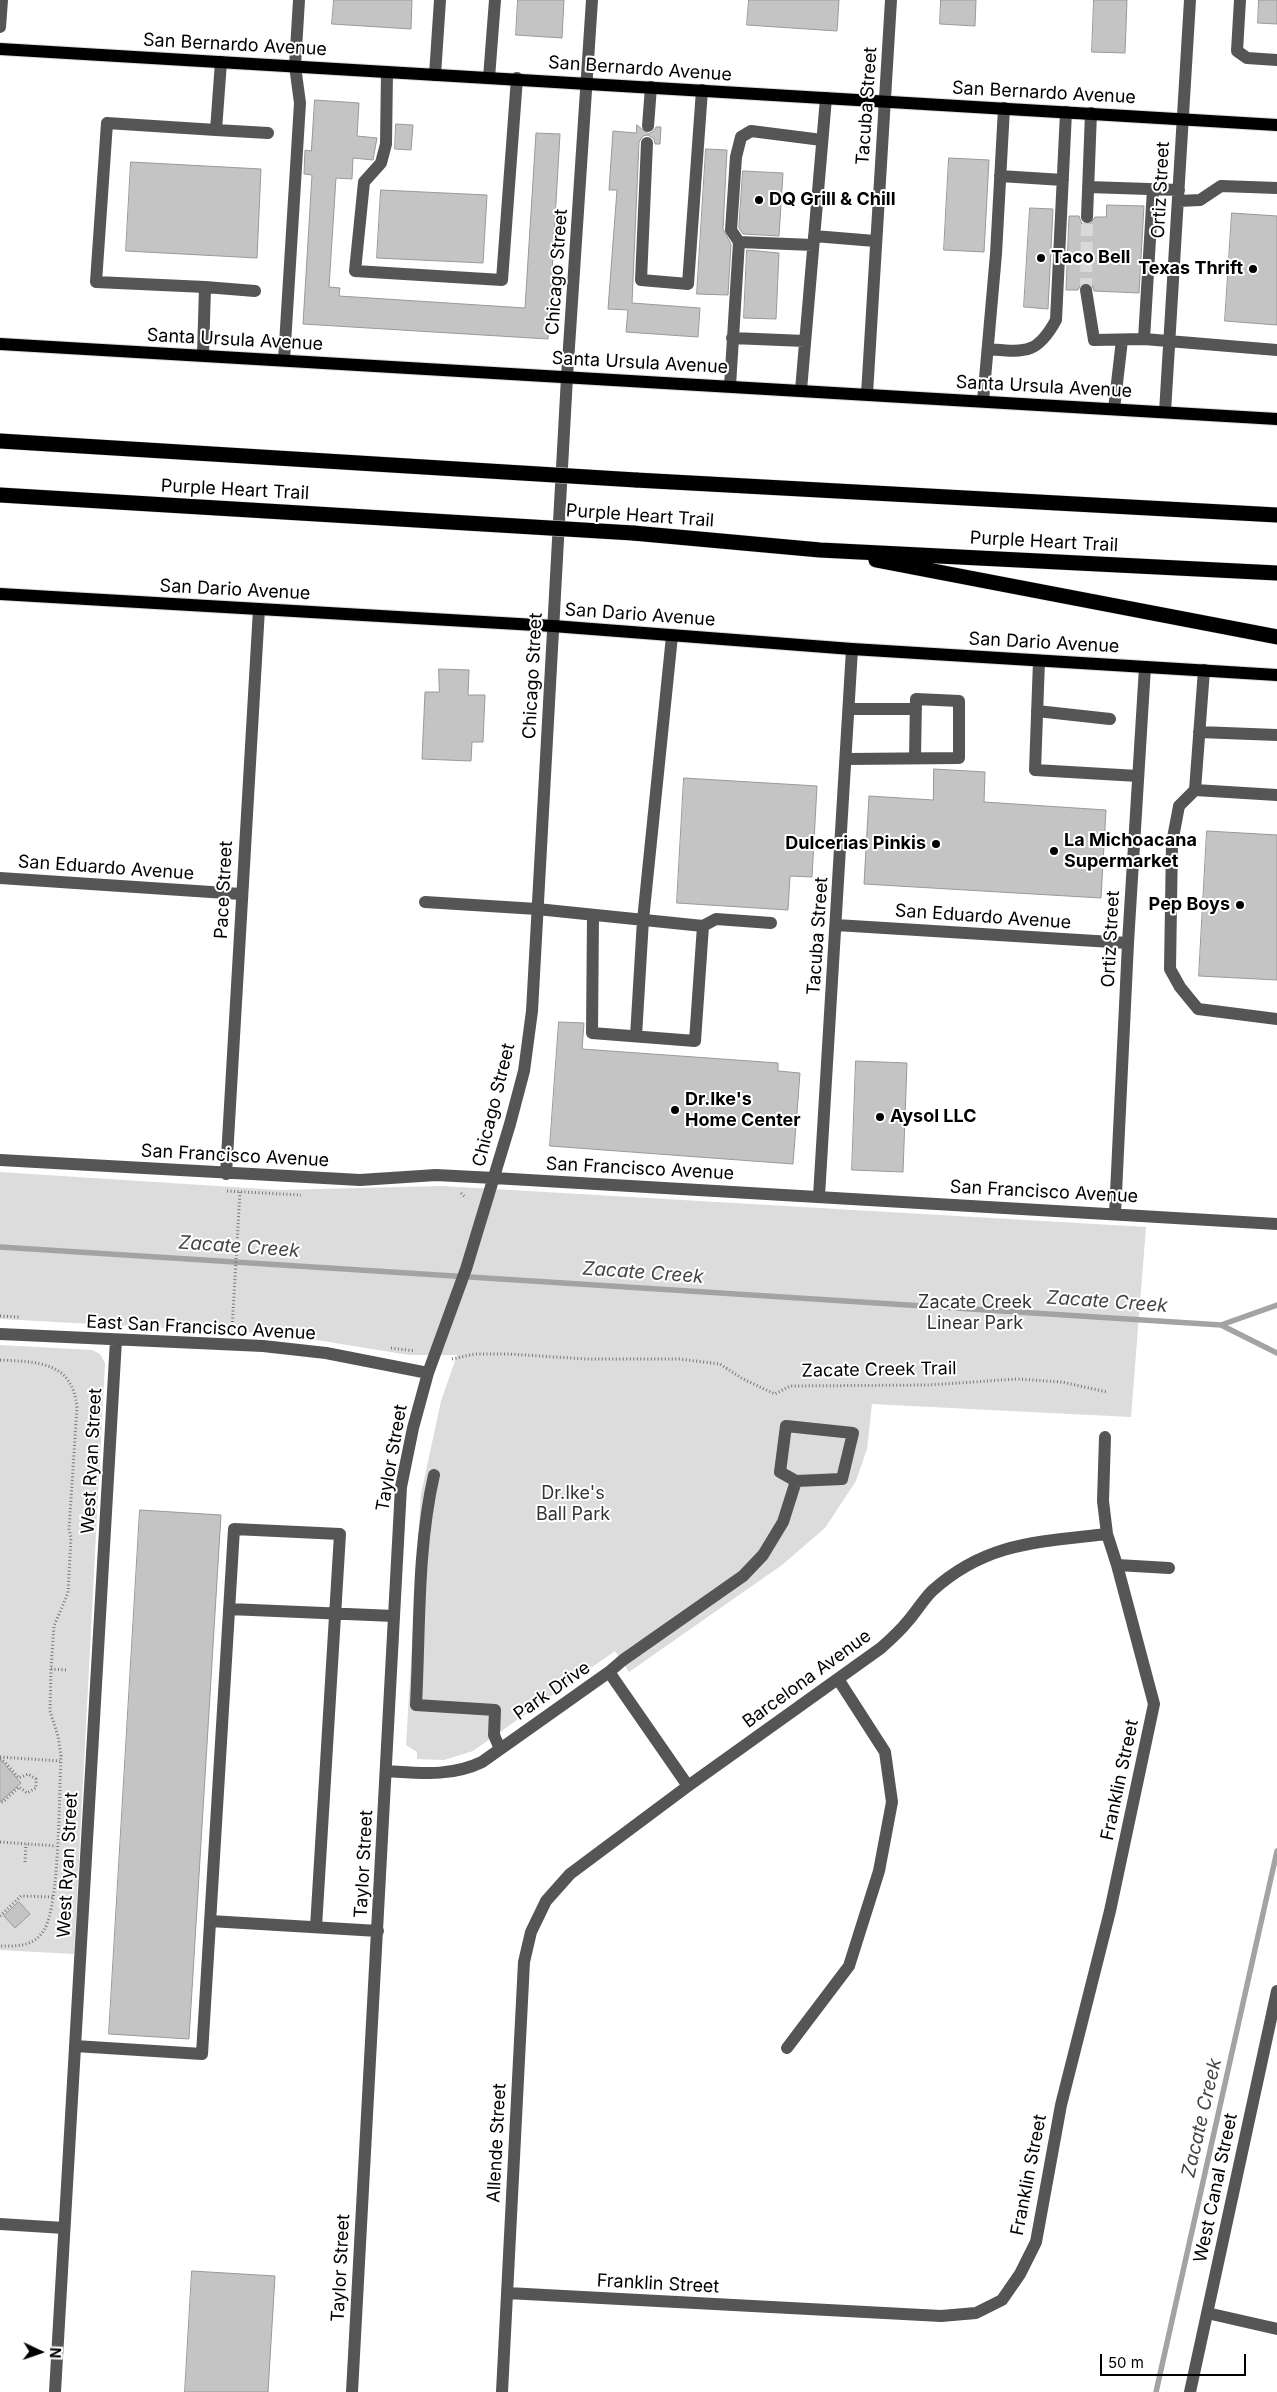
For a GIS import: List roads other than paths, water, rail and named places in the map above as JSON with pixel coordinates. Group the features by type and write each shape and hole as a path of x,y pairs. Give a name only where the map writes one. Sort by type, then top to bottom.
{"highway":[{"name":"Purple Heart Trail","path":"0,440 636,480 1277,515"},
{"name":"Purple Heart Trail","path":"0,495 633,532 820,550 1277,573"},
{"path":"820,550 1277,637"}],"main road":[{"name":"San Bernardo Avenue","path":"0,49 489,78 517,78 587,84 1277,125"},
{"name":"Santa Ursula Avenue","path":"0,344 1277,419"},
{"name":"San Dario Avenue","path":"0,594 553,626 852,649 1277,675"}],"street":[{"path":"0,27 2,0"},
{"path":"284,360 300,103 295,66 299,0"},
{"path":"435,74 440,0"},
{"path":"489,78 494,0"},
{"name":"Chicago Street","path":"440,1342 466,1269 494,1178 524,1070 532,1011 567,376 592,0"},
{"name":"Tacuba Street","path":"867,394 891,0"},
{"name":"Ortiz Street","path":"1165,412 1190,0"},
{"path":"1240,0 1237,50 1247,58 1277,60"},
{"path":"216,130 222,62"},
{"path":"387,72 386,144 381,163 364,182 354,271 502,280 517,78"},
{"path":"648,126 651,87"},
{"path":"647,143 641,280 688,284 702,90"},
{"path":"801,390 826,98"},
{"path":"982,401 996,254 1004,108"},
{"path":"988,349 1010,351 1034,348 1046,338 1056,320 1066,112"},
{"path":"1087,217 1091,113"},
{"path":"255,291 96,282 107,123 268,133"},
{"path":"730,386 738,242 731,230 736,157 741,137 751,131 822,140"},
{"path":"1000,176 1063,180"},
{"path":"1088,188 1153,190 1200,200 1221,186 1277,188"},
{"path":"1144,339 1153,190"},
{"path":"738,242 875,241"},
{"path":"203,355 206,288"},
{"path":"1086,290 1094,340 1144,339 1277,350"},
{"path":"732,338 805,341"},
{"path":"1114,409 1122,340"},
{"name":"Pace Street","path":"226,1174 258,609"},
{"path":"636,1036 643,920 672,636"},
{"name":"Tacuba Street","path":"819,1196 852,649"},
{"path":"1039,660 1035,770 1138,776"},
{"name":"Ortiz Street","path":"1115,1214 1128,943 1145,667"},
{"path":"1204,670 1195,790 1179,806 1172,843 1170,969 1180,987 1198,1009 1277,1019"},
{"path":"846,758 915,758 959,758 959,701 916,699 915,758"},
{"path":"849,708 916,709"},
{"path":"1037,712 1110,719"},
{"path":"1200,732 1277,735"},
{"path":"1195,790 1277,795"},
{"name":"San Eduardo Avenue","path":"0,878 241,894"},
{"path":"425,902 537,909 703,926 716,919 771,923"},
{"path":"593,915 592,1033 695,1040 703,926"},
{"name":"San Eduardo Avenue","path":"836,925 1128,943"},
{"name":"San Francisco Avenue","path":"0,1160 360,1180 436,1175 1277,1224"},
{"name":"East San Francisco Avenue","path":"0,1334 263,1346 326,1354 428,1373"},
{"name":"West Ryan Street","path":"55,2392 116,1340"},
{"name":"Taylor Street","path":"352,2392 402,1487 413,1428 428,1373 440,1342"},
{"path":"786,1426 853,1433 842,1479 796,1481 780,1472 786,1426"},
{"name":"Franklin Street","path":"507,2293 941,2316 976,2313 1002,2300 1020,2274 1036,2242 1061,2105 1110,1911 1154,1704 1107,1534 1103,1501 1105,1437"},
{"path":"434,1475 428,1502 424,1543 416,1705 495,1710 494,1736 500,1749"},
{"path":"609,1672 623,1660 743,1576 762,1555 783,1522 796,1481"},
{"path":"75,2046 202,2054 234,1529 340,1534 316,1927"},
{"name":"Barcelona Avenue","path":"546,1901 570,1874 688,1786 881,1648 907,1623 931,1592 958,1570 988,1554 1020,1544 1107,1534"},
{"path":"1117,1565 1169,1568"},
{"path":"229,1609 394,1616"},
{"name":"Park Drive","path":"387,1771 456,1772 482,1762 609,1672 688,1786"},
{"path":"787,2048 849,1966 879,1871 892,1802 885,1752 838,1679"},
{"name":"Allende Street","path":"502,2392 524,1962 532,1932 546,1901"},
{"path":"210,1921 378,1931"},
{"name":"West Canal Street","path":"1190,2392 1206,2313 1272,2032 1277,1991"},
{"path":"0,2224 64,2228"},
{"path":"1206,2313 1277,2328"}],"waterway":[{"name":"Zacate Creek","path":"0,1247 1221,1325 1277,1353"},
{"path":"1221,1325 1277,1305"},
{"name":"Zacate Creek","path":"1156,2392 1277,1851"}],"tunnel":[{"path":"1086,290 1087,217"}],"place":[{"name":"DQ Grill & Chill","path":"759,200"},
{"name":"Taco Bell","path":"1041,258"},
{"name":"Texas Thrift","path":"1253,269"},
{"name":"Dulcerias Pinkis","path":"936,844"},
{"name":"La Michoacana Supermarket","path":"1054,851"},
{"name":"Pep Boys","path":"1240,905"},
{"name":"Dr.Ike's Home Center","path":"675,1110"},
{"name":"Aysol LLC","path":"880,1117"}],"park label":[{"name":"Zacate Creek Linear Park","path":"975,1314"},
{"name":"Dr.Ike's Ball Park","path":"573,1504"}]}
